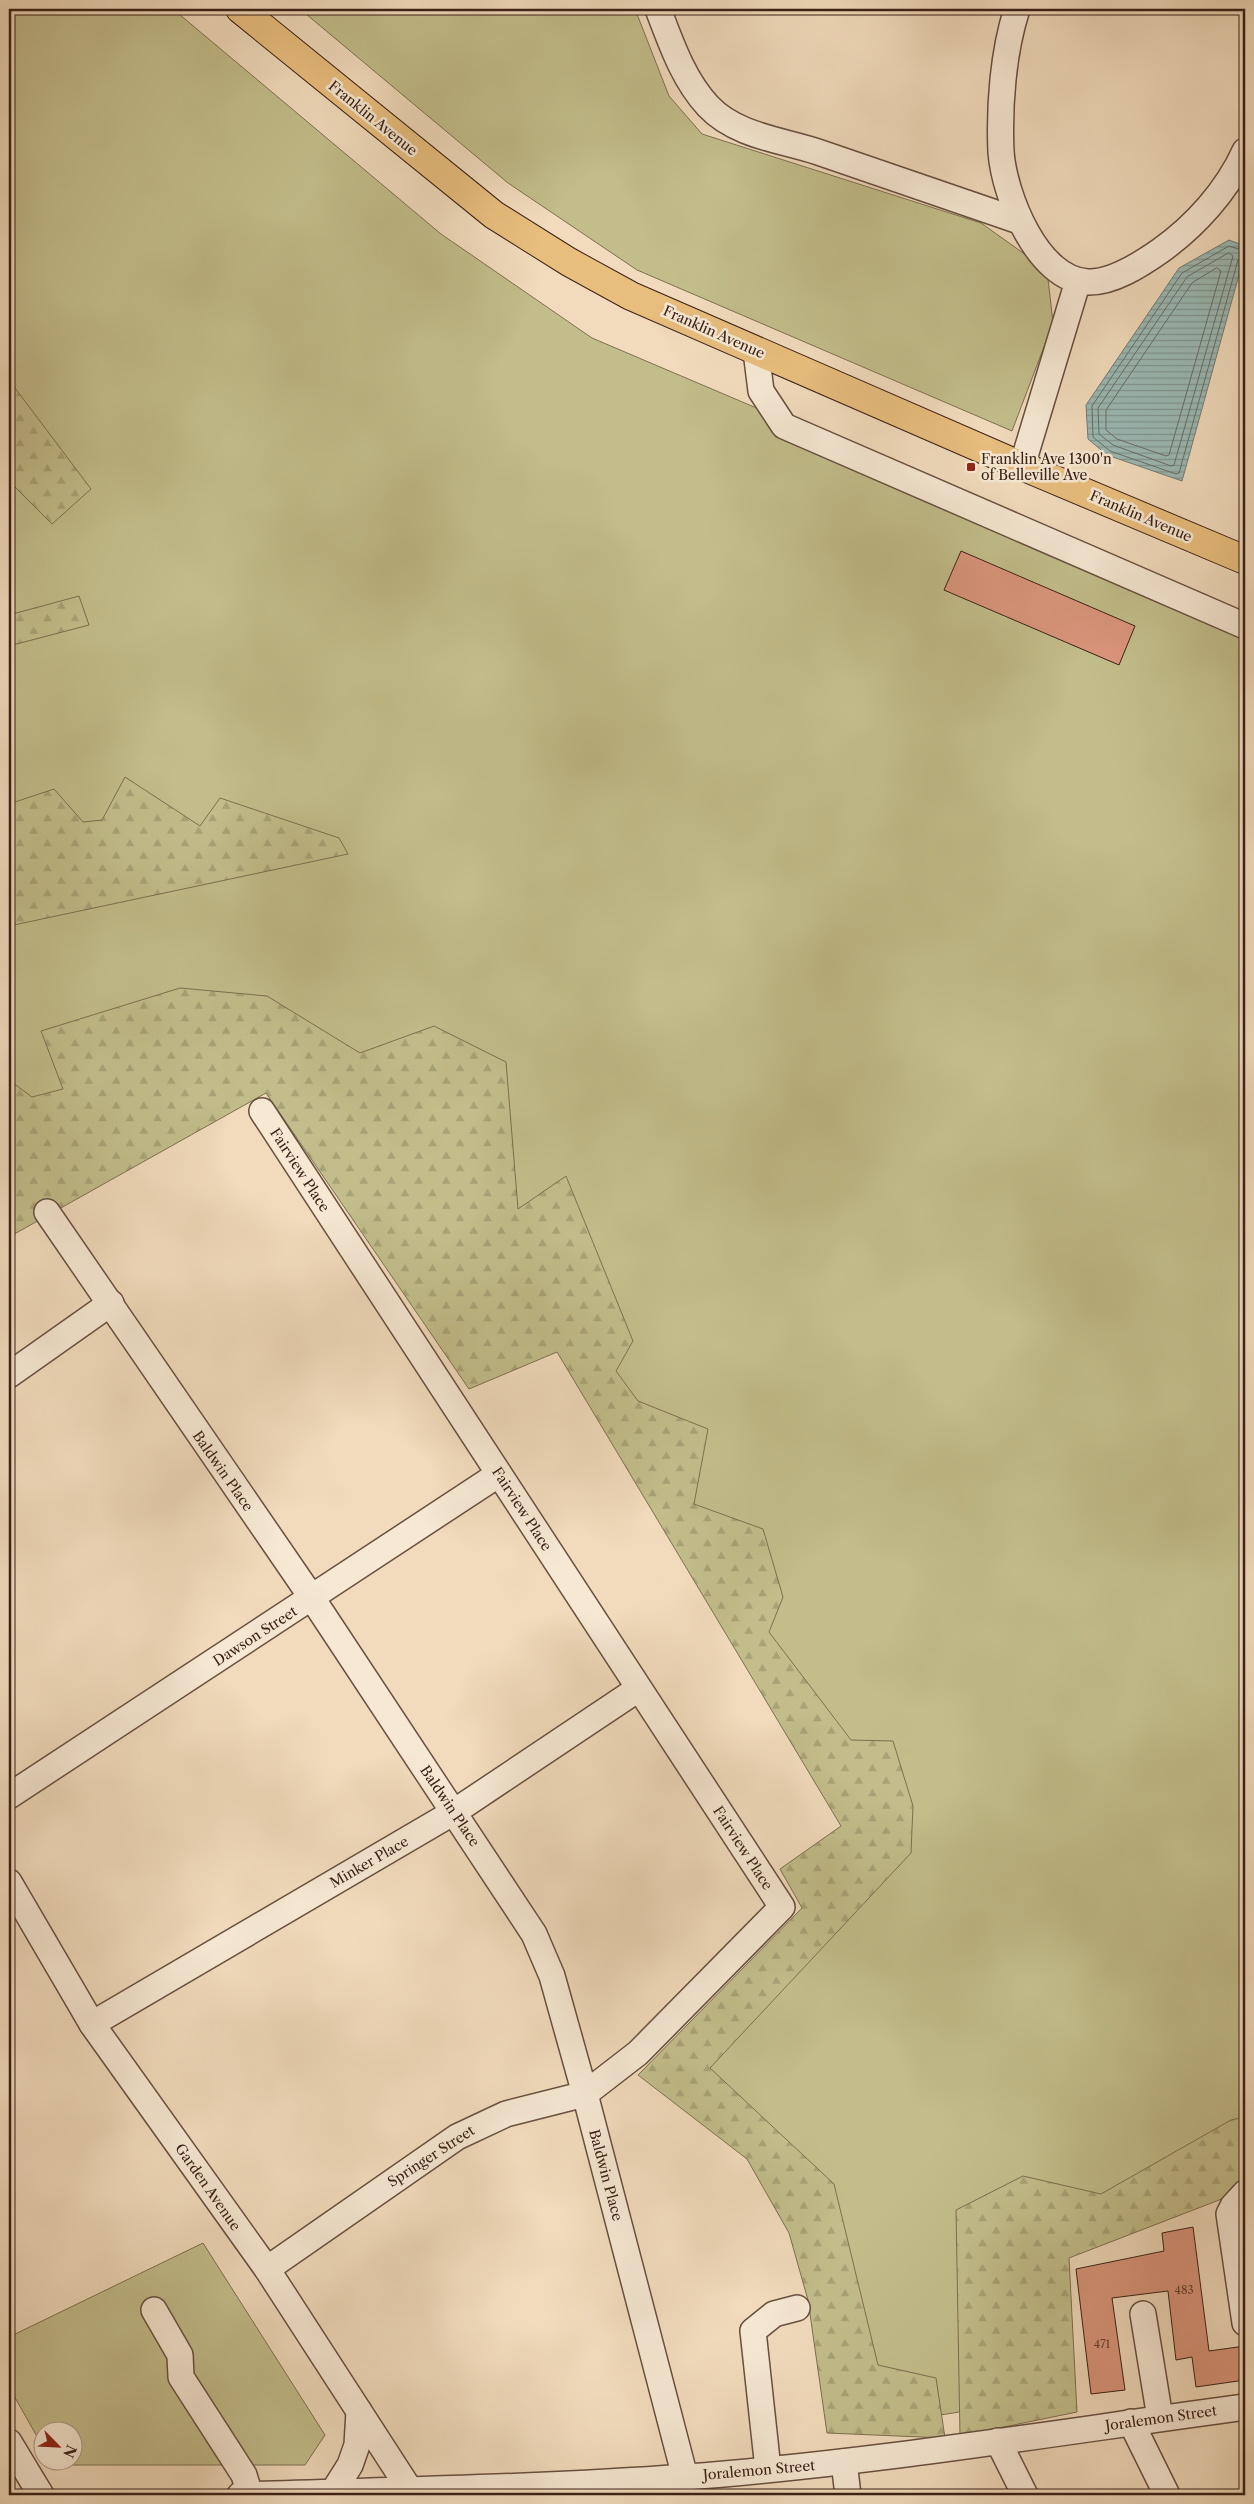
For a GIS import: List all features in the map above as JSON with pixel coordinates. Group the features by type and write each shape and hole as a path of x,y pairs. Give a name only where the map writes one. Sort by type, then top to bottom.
{"main road":[{"name":"Franklin Avenue","path":"240,9 494,215 569,262 631,296 1022,466 1245,560"}],"street":[{"path":"658,9 674,51 688,79 708,106 726,121 751,132 814,151 1019,221"},
{"path":"1017,9 1006,60 1001,117 1001,153 1019,221 1040,253 1060,271 1078,281 1105,280 1153,256 1174,241 1197,220 1222,189 1245,151"},
{"path":"1022,466 1078,281"},
{"path":"756,351 761,391 784,426 1245,626"},
{"name":"Fairview Place","path":"262,1111 782,1907"},
{"name":"Baldwin Place","path":"47,1212 111,1303 133,1341 312,1598 534,1934 545,1956 585,2094 685,2477"},
{"path":"9,1375 111,1303"},
{"name":"Dawson Street","path":"9,1796 500,1474"},
{"name":"Minker Place","path":"92,2024 454,1812 638,1689"},
{"name":"Garden Avenue","path":"9,1882 92,2024 267,2269 358,2411 396,2492"},
{"name":"Springer Street","path":"267,2269 457,2136 506,2114 585,2094 638,2053 782,1907"},
{"path":"1245,2193 1233,2206 1229,2214 1245,2323"},
{"path":"768,2469 753,2331 774,2314 797,2308"},
{"path":"154,2310 180,2355 181,2377 244,2475 250,2495"},
{"path":"1143,2314 1160,2418"},
{"name":"Joralemon Street","path":"240,2495 333,2492 497,2491 685,2477 844,2462 1245,2407"},
{"path":"333,2492 350,2465 357,2445 358,2411"},
{"path":"1132,2422 1167,2495"},
{"path":"998,2441 1025,2495"},
{"path":"9,2442 41,2495"},
{"path":"844,2462 848,2495"}],"green space":[{"path":"9,9 173,9 441,234 592,338 1245,616 1245,2119 1102,2203 1026,2187 1070,2395 849,2429 807,2202 657,2060 812,1910 861,1823 547,1314 262,1062 9,1233"},
{"path":"300,9 635,9 669,96 702,134 981,223 1047,270 1053,323 1012,431 637,270 508,183"},
{"path":"9,380 91,489 52,524 11,483 9,484"},
{"path":"79,596 89,625 9,646 9,615"},
{"path":"125,777 200,826 220,798 339,838 348,854 9,926 9,804 54,789 83,822 102,820"},
{"path":"180,988 267,996 360,1053 434,1026 506,1062 518,1209 566,1176 633,1341 616,1371 638,1401 708,1429 694,1504 763,1529 783,1597 769,1632 851,1740 893,1741 913,1806 911,1853 710,2068 834,2184 878,2365 936,2378 945,2438 827,2433 808,2300 789,2233 747,2159 638,2075 802,1908 780,1869 841,1826 557,1352 469,1389 266,1093 9,1237 9,1080 32,1097 63,1089 41,1031"},
{"path":"1245,2117 1245,2190 1069,2258 1077,2412 960,2436 956,2210 1023,2176 1101,2194 1231,2120"},
{"path":"203,2243 325,2435 305,2465 82,2465 82,2422 32,2422 32,2428 9,2387 9,2337"}],"water":[{"path":"1229,240 1245,246 1245,253 1182,481 1107,455 1088,439 1086,405 1179,268"}],"building":[{"path":"961,551 1135,626 1119,665 944,590"},
{"path":"1193,2227 1209,2351 1245,2346 1245,2380 1196,2387 1192,2357 1176,2360 1168,2291 1112,2298 1125,2390 1091,2394 1076,2269 1164,2251 1162,2233"}],"place":[{"name":"Franklin Ave 1300'n of Belleville Ave","path":"971,467"}]}
